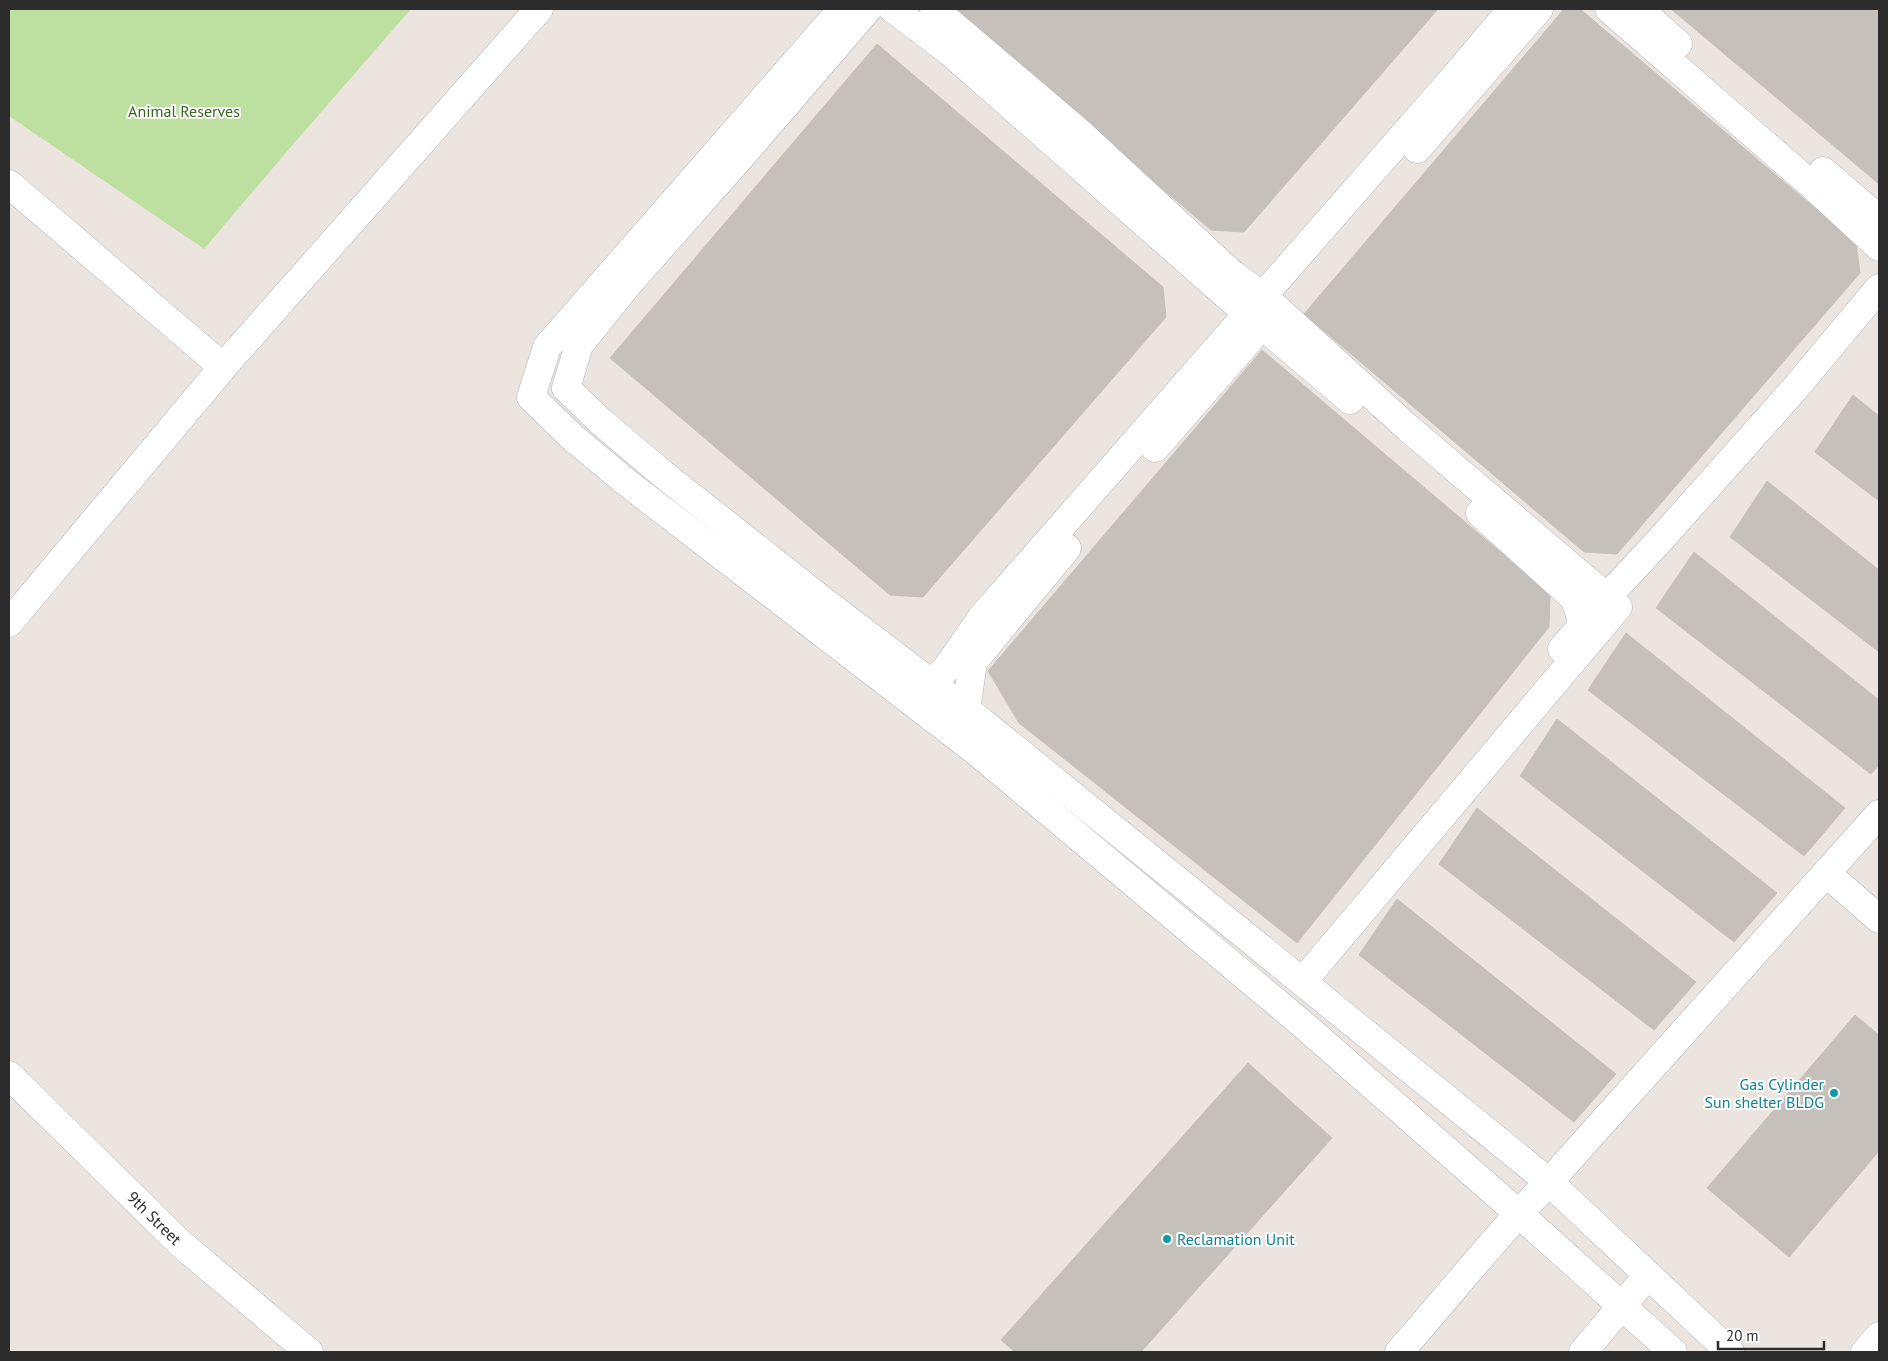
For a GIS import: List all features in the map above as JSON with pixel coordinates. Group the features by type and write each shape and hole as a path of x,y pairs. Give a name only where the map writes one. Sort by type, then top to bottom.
{"street":[{"path":"9,623 223,366 539,9"},
{"path":"842,9 547,347 531,397 572,437 626,482 922,693 966,710 1549,1182 1730,1352"},
{"path":"868,9 629,283 579,345 566,388 599,420 664,475 826,603 922,693 977,752 1300,1022 1673,1352"},
{"path":"893,9 950,52 1262,311 1408,428 1612,602"},
{"path":"934,9 1081,134 1232,274 1262,311 1575,599 1583,625"},
{"path":"966,710 973,662 1512,9"},
{"path":"922,693 946,669 982,617 1539,9"},
{"path":"1609,9 1879,246"},
{"path":"1639,9 1746,107 1879,219"},
{"path":"9,184 223,366"},
{"path":"1296,976 1612,602 1662,539 1779,407 1879,288"},
{"path":"1296,976 1583,625 1612,602 1879,308"},
{"path":"1399,1352 1443,1303 1518,1213 1549,1182 1879,814"},
{"path":"1826,873 1879,919"},
{"name":"9th Street","path":"9,1075 182,1244 308,1352"},
{"path":"1583,1352 1648,1275"},
{"path":"1865,1352 1879,1336"}],"green space":[{"name":"Animal Reserves","path":"9,9 411,9 204,249 9,116"}],"building":[{"path":"950,9 1438,9 1244,232 1211,230"},
{"path":"1564,9 1580,9 1856,243 1860,273 1617,554 1584,552 1304,314"},
{"path":"1671,9 1879,9 1879,184"},
{"path":"877,44 1163,287 1166,317 923,597 890,595 610,358"},
{"path":"1262,350 1550,594 1549,627 1297,943 1019,723 988,671"},
{"path":"1853,395 1879,416 1879,501 1815,452"},
{"path":"1767,481 1879,570 1879,652 1730,537"},
{"path":"1694,552 1879,700 1879,765 1871,774 1656,608"},
{"path":"1626,633 1845,808 1804,856 1588,690"},
{"path":"1557,719 1777,893 1734,942 1520,776"},
{"path":"1477,808 1696,982 1654,1030 1439,864"},
{"path":"1397,899 1616,1074 1574,1122 1359,955"},
{"name":"Gas Cylinder Sun shelter BLDG","path":"1855,1015 1879,1035 1879,1151 1789,1257 1707,1188"},
{"name":"Reclamation Unit","path":"1248,1063 1332,1138 1141,1352 1015,1352 1001,1340"}],"place":[{"name":"Gas Cylinder Sun shelter BLDG","path":"1834,1093"},
{"name":"Reclamation Unit","path":"1167,1239"}]}
